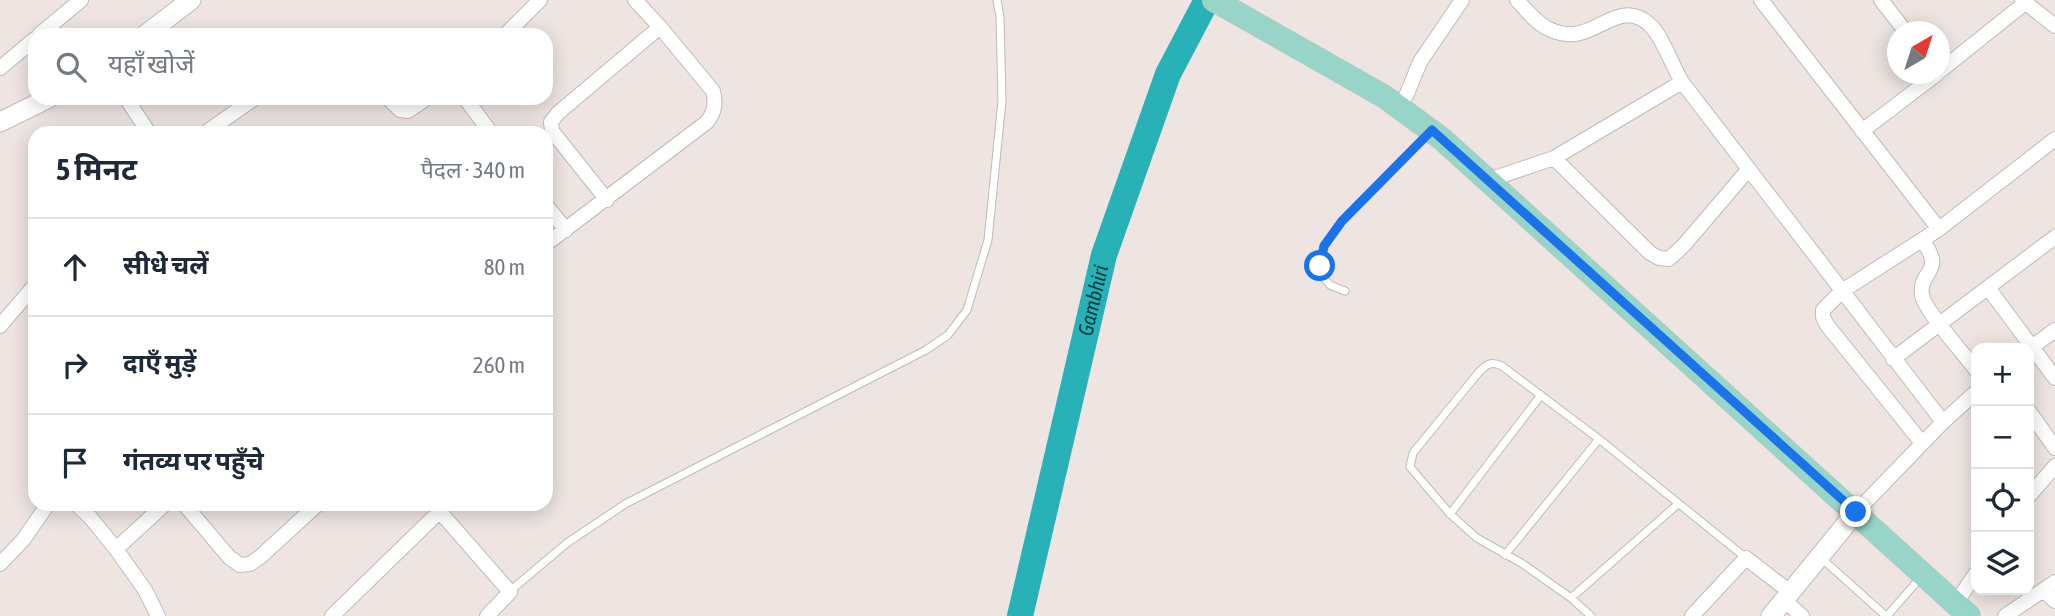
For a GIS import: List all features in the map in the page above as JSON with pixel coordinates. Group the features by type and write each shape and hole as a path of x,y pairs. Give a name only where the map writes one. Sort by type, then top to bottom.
{"main road":[{"path":"154,28 191,0"},
{"path":"1214,0 1385,97 1437,134 1963,609"},
{"path":"1241,0 1406,96 1436,122 1437,134"},
{"path":"0,122 35,105"},
{"path":"1771,616 1856,512"}],"street":[{"path":"47,28 81,0"},
{"path":"512,28 540,0"},
{"path":"553,239 707,122 713,113 716,102 713,91 635,0"},
{"path":"1406,96 1420,62 1462,0"},
{"path":"1517,0 1539,24 1564,34 1577,34 1615,16 1627,14 1650,25 1682,82 1943,422"},
{"path":"1761,0 1939,229"},
{"path":"1881,0 1897,21"},
{"path":"1950,62 2023,1 2055,26"},
{"path":"552,126 551,121 558,113 660,27"},
{"path":"0,68 28,44"},
{"path":"1489,180 1554,158 1682,82"},
{"path":"1862,131 1923,84"},
{"path":"131,105 144,126"},
{"path":"215,126 245,105"},
{"path":"395,105 400,110 408,111 417,105"},
{"path":"470,105 486,126"},
{"path":"553,132 607,200"},
{"path":"1922,443 1827,325 1823,310 1842,292 1939,229 2055,139"},
{"path":"1554,158 1650,253 1669,259 1684,246 1748,170"},
{"path":"553,214 566,230"},
{"path":"1893,359 2055,237"},
{"path":"1922,240 1931,252 1933,261 1932,269 1922,285 1924,302 1971,364"},
{"path":"1989,289 2027,343"},
{"path":"0,326 28,293"},
{"path":"2034,345 2055,330"},
{"path":"2034,353 2055,378"},
{"path":"1856,512 1971,397"},
{"path":"2034,418 2055,448"},
{"path":"2034,491 2054,470"},
{"path":"0,564 23,540 43,511"},
{"path":"84,511 116,549 145,590 158,616"},
{"path":"116,549 157,511"},
{"path":"190,511 229,557 240,565 250,564 261,558 311,511"},
{"path":"332,616 433,511"},
{"path":"439,511 510,592 487,616"},
{"path":"1692,616 1746,558 1787,596 1802,616"},
{"path":"1963,609 1971,587"},
{"path":"2005,616 2051,591"}],"lane":[{"path":"510,592 567,543 625,504 926,351 948,335 967,310 988,240 1002,101 1000,18 997,0"},
{"path":"1345,291 1330,285 1322,276 1320,266 1324,246 1342,221 1437,134"},
{"path":"1591,616 1571,598 1523,565 1477,538 1450,514 1410,467 1413,453 1489,363 1502,366 1599,439 1746,558"},
{"path":"1450,514 1541,395"},
{"path":"1505,555 1599,439"},
{"path":"1571,598 1678,504"},
{"path":"1820,556 1886,616 1924,574"}],"waterway":[{"name":"Gambhiri","path":"1020,616 1104,255 1168,74 1207,0"}],"route":[{"path":"1320,266 1324,246 1342,221 1432,130 1856,512"}]}
